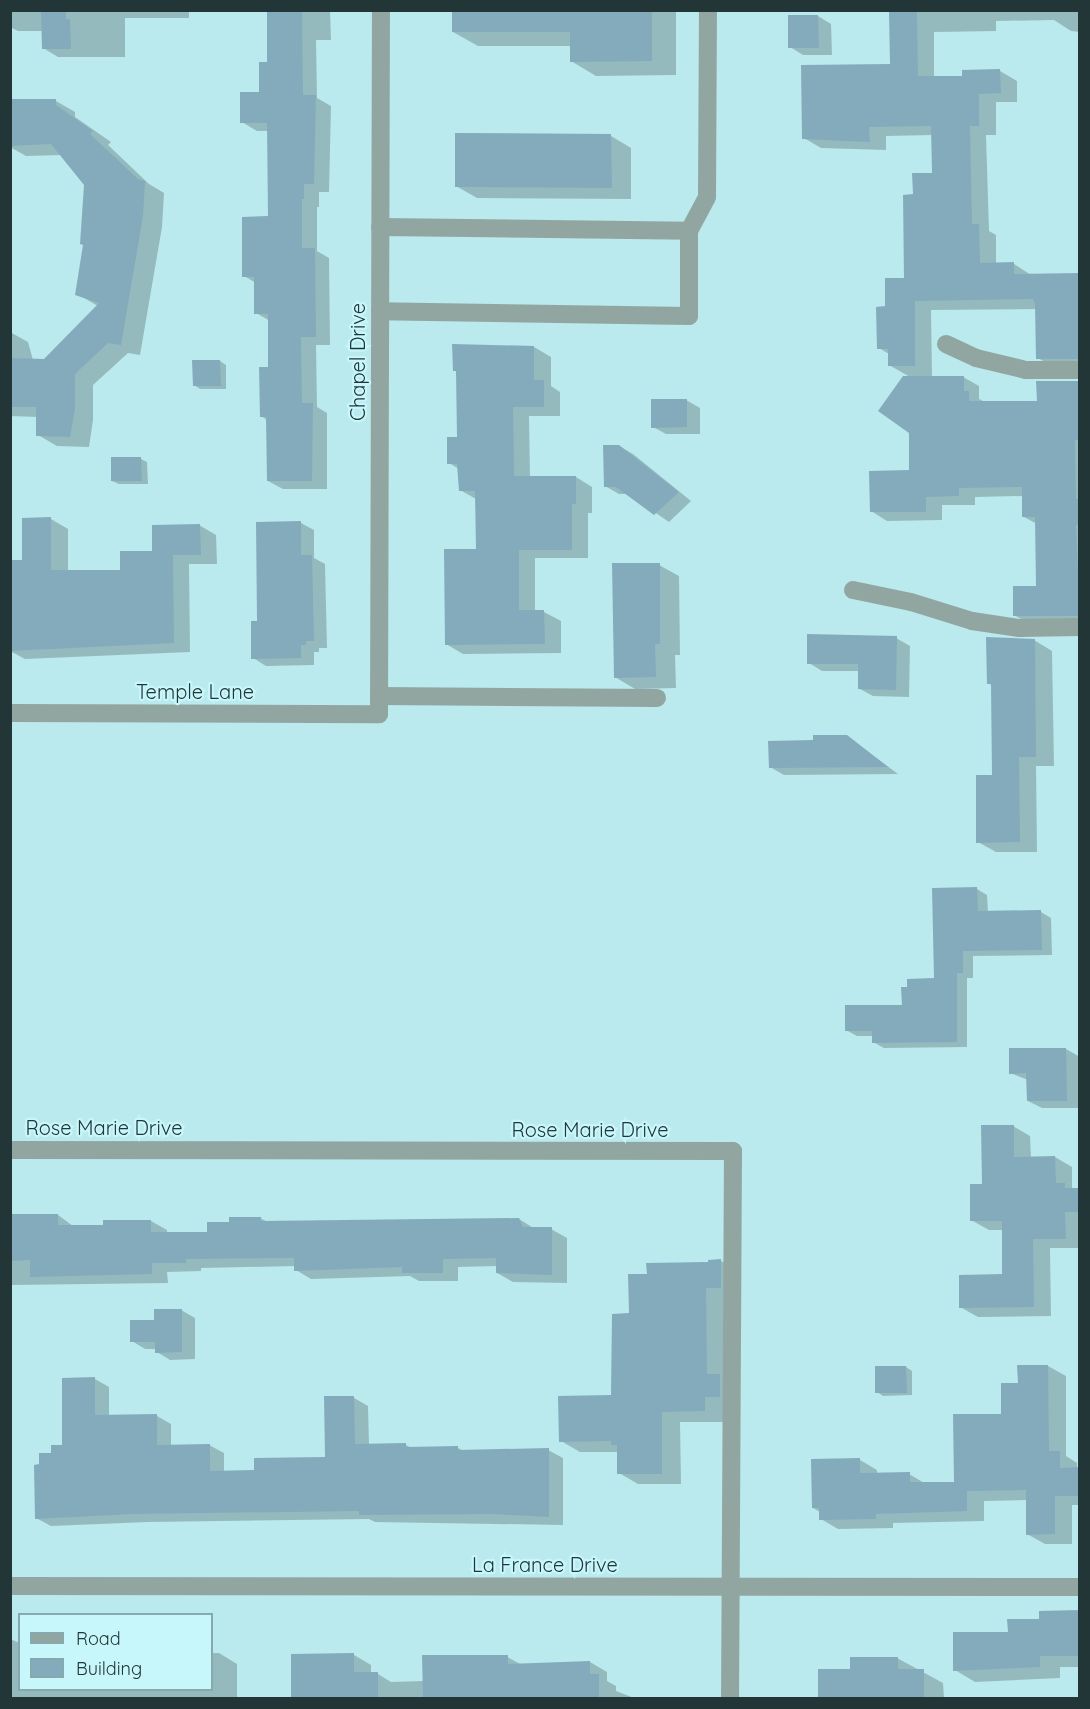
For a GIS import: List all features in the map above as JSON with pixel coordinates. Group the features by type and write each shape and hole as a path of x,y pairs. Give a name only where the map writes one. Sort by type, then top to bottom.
{"street":[{"name":"Chapel Drive","path":"379,705 381,10"},
{"path":"380,311 689,316 689,231 707,197 708,10"},
{"path":"380,227 689,231"},
{"path":"946,344 976,358 1026,370 1080,370"},
{"path":"854,590 972,621 1019,628 1080,627"},
{"name":"Temple Lane","path":"10,713 657,698"},
{"name":"Rose Marie Drive","path":"10,1150 733,1151 731,1587"},
{"name":"La France Drive","path":"10,1586 1080,1587"},
{"path":"730,1698 731,1587"}],"building":[{"path":"41,10 66,10 66,19 70,19 71,49 42,49"},
{"path":"267,10 302,10 303,95 316,95 314,184 304,184 304,199 302,199 302,248 315,248 316,337 301,337 302,403 313,403 312,481 267,481 266,417 260,417 259,367 268,367 268,314 254,314 254,277 242,277 242,217 268,216 267,123 240,123 240,92 259,92 259,62 267,62"},
{"path":"452,10 652,10 652,61 570,62 570,32 452,32"},
{"path":"917,11 918,76 962,76 962,70 1000,69 1001,93 979,94 979,126 970,126 972,224 979,224 980,263 1014,262 1014,274 1080,273 1080,359 1036,359 1033,299 915,301 915,366 888,366 888,349 877,349 876,307 885,306 885,278 904,278 903,195 913,194 912,173 932,173 931,126 869,127 870,142 802,139 801,65 890,64 889,12"},
{"path":"788,15 818,15 819,48 788,48"},
{"path":"10,99 56,99 56,105 93,131 90,134 138,179 145,181 143,216 121,345 108,343 75,374 75,409 70,437 36,436 36,407 10,407 10,358 44,359 99,303 75,295 83,245 80,244 84,185 51,144 10,146"},
{"path":"455,133 611,134 612,188 455,187"},
{"path":"452,344 534,346 534,380 544,380 544,407 513,407 514,476 576,476 576,504 572,504 572,550 519,550 519,610 544,610 545,644 445,645 444,549 476,549 475,491 459,491 457,464 447,464 447,437 457,437 456,371 453,371"},
{"path":"192,360 220,360 221,386 193,386"},
{"path":"903,376 964,376 964,391 969,391 969,401 1037,401 1036,381 1080,381 1080,440 1075,440 1076,499 1080,499 1080,524 1076,525 1080,616 1013,616 1013,586 1036,586 1035,517 1022,517 1022,487 959,488 959,496 926,497 926,512 870,512 869,471 909,470 909,433 878,411"},
{"path":"651,399 687,399 687,427 651,428"},
{"path":"603,445 619,445 679,492 654,515 616,487 604,487"},
{"path":"111,457 141,457 142,481 111,481"},
{"path":"51,517 51,570 120,570 120,551 152,551 152,525 200,524 201,555 173,555 174,643 10,651 10,560 22,560 22,518"},
{"path":"301,521 301,555 312,555 314,641 306,641 306,645 301,645 301,658 251,659 251,621 257,621 256,522"},
{"path":"612,563 660,563 660,644 655,644 656,677 614,678"},
{"path":"807,634 897,636 896,690 858,689 858,664 807,664"},
{"path":"986,637 1035,639 1036,757 1019,757 1020,842 976,843 976,775 992,775 991,684 987,684"},
{"path":"813,735 847,735 888,767 769,768 768,741 813,740"},
{"path":"977,887 978,911 1041,910 1042,950 963,951 963,973 957,973 957,1042 872,1043 872,1031 845,1031 845,1005 902,1005 901,987 907,987 907,979 934,978 932,888"},
{"path":"1009,1048 1066,1048 1067,1101 1027,1101 1026,1073 1009,1074"},
{"path":"981,1125 1014,1125 1014,1157 1055,1156 1056,1183 1065,1183 1065,1188 1080,1188 1080,1212 1065,1212 1066,1239 1033,1239 1034,1307 959,1308 959,1275 1002,1274 1002,1221 970,1221 970,1184 982,1184"},
{"path":"10,1214 58,1214 58,1225 103,1225 103,1220 151,1220 151,1232 207,1232 207,1222 229,1222 229,1217 261,1217 261,1221 519,1218 523,1227 552,1227 552,1275 496,1273 496,1258 443,1259 443,1273 402,1273 402,1267 294,1271 294,1258 186,1259 186,1263 152,1263 152,1274 30,1277 30,1260 10,1261"},
{"path":"721,1259 721,1288 706,1288 707,1374 720,1374 720,1397 705,1397 705,1411 662,1412 662,1474 617,1474 617,1445 611,1445 611,1441 559,1442 558,1396 611,1395 612,1314 629,1313 628,1274 647,1274 646,1263 708,1262 708,1260"},
{"path":"154,1309 182,1309 182,1352 155,1353 155,1342 130,1342 130,1320 154,1320"},
{"path":"1017,1365 1048,1365 1049,1451 1060,1451 1060,1468 1080,1467 1080,1496 1055,1496 1055,1534 1026,1535 1026,1490 967,1491 967,1511 876,1514 876,1519 819,1520 819,1508 812,1508 811,1459 860,1458 860,1473 910,1472 910,1482 954,1482 953,1414 1001,1414 1001,1383 1018,1383"},
{"path":"875,1366 906,1366 907,1393 875,1393"},
{"path":"95,1377 95,1415 157,1414 157,1445 210,1444 210,1471 254,1470 254,1458 325,1457 324,1396 354,1396 355,1444 406,1443 406,1447 458,1446 458,1450 549,1448 549,1517 492,1514 359,1515 359,1511 133,1514 35,1519 34,1465 39,1464 39,1453 51,1453 51,1445 62,1445 62,1378"},
{"path":"1080,1610 1080,1656 1040,1656 1040,1667 953,1671 953,1632 1008,1632 1007,1619 1039,1619 1039,1611"},
{"path":"354,1653 354,1672 378,1672 378,1698 291,1698 291,1654"},
{"path":"422,1655 508,1655 508,1664 590,1661 590,1674 599,1674 599,1698 423,1698"},
{"path":"850,1657 898,1657 898,1669 924,1669 924,1698 818,1698 818,1669 850,1669"}]}
